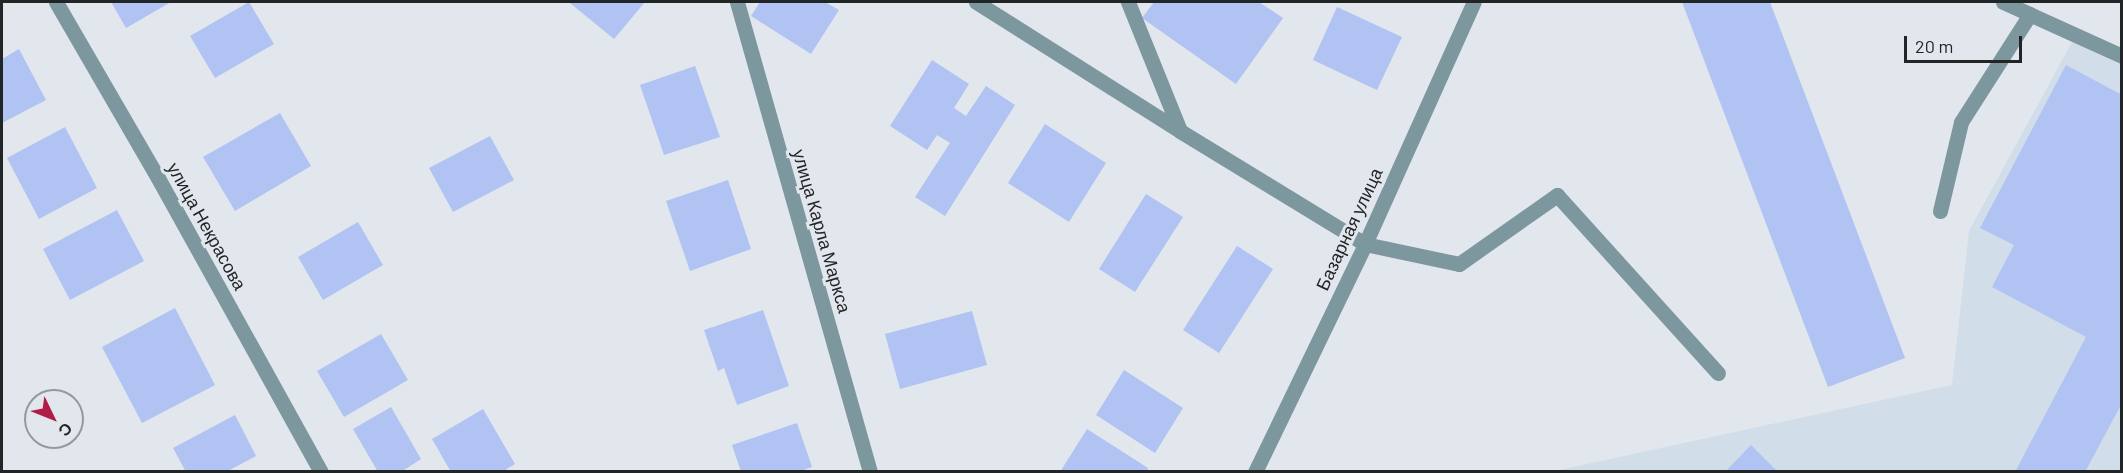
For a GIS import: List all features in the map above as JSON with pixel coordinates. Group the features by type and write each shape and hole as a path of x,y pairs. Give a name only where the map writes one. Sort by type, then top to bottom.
{"street":[{"name":"улица Некрасова","path":"56,2 158,178 321,471"},
{"name":"улица Карла Маркса","path":"737,2 870,471"},
{"path":"976,2 1365,244 1459,264 1557,195 1718,373"},
{"path":"1128,2 1180,131"},
{"name":"Базарная улица","path":"1255,471 1365,244 1474,2"},
{"path":"2003,2 2121,56"},
{"path":"1940,211 1961,122 2030,14"}],"shaded area":[{"path":"2072,42 2121,65 2121,471 1550,472 1952,385 1969,231"}],"building":[{"path":"111,2 171,2 126,28"},
{"path":"249,2 274,44 215,78 190,36"},
{"path":"645,2 614,39 570,3"},
{"path":"760,2 825,2 839,10 811,54 751,16"},
{"path":"1154,2 1259,2 1283,18 1236,84 1142,18"},
{"path":"1682,2 1770,2 1905,358 1828,387"},
{"path":"1337,7 1402,37 1377,90 1313,60"},
{"path":"19,49 46,100 2,123 2,59"},
{"path":"932,60 969,84 954,108 966,116 986,86 1015,105 945,216 915,197 950,143 937,135 927,150 890,126"},
{"path":"2066,65 2122,95 2122,403 2085,472 2015,472 2086,337 1992,287 2014,245 1980,228"},
{"path":"695,66 720,137 664,155 640,85"},
{"path":"280,113 311,166 235,211 203,157"},
{"path":"1045,124 1106,163 1069,222 1008,183"},
{"path":"65,127 97,188 39,219 7,158"},
{"path":"490,136 514,180 453,212 429,168"},
{"path":"728,180 751,249 690,271 666,201"},
{"path":"1146,194 1183,217 1135,292 1099,269"},
{"path":"117,210 144,261 70,300 43,249"},
{"path":"358,222 383,265 323,300 298,257"},
{"path":"1237,246 1273,269 1219,353 1183,330"},
{"path":"175,308 215,385 142,423 102,347"},
{"path":"763,310 789,386 737,405 724,368 718,371 704,330"},
{"path":"972,311 987,365 900,389 885,334"},
{"path":"381,334 408,380 344,417 317,371"},
{"path":"1124,370 1183,408 1155,453 1096,415"},
{"path":"391,407 421,459 401,472 378,472 353,429"},
{"path":"483,409 515,464 502,472 451,472 432,439"},
{"path":"235,415 256,456 226,472 186,472 173,448"},
{"path":"797,423 812,467 798,472 741,472 732,445"},
{"path":"1087,429 1148,468 1146,472 1060,472"},
{"path":"1751,445 1778,472 1725,472"}]}
